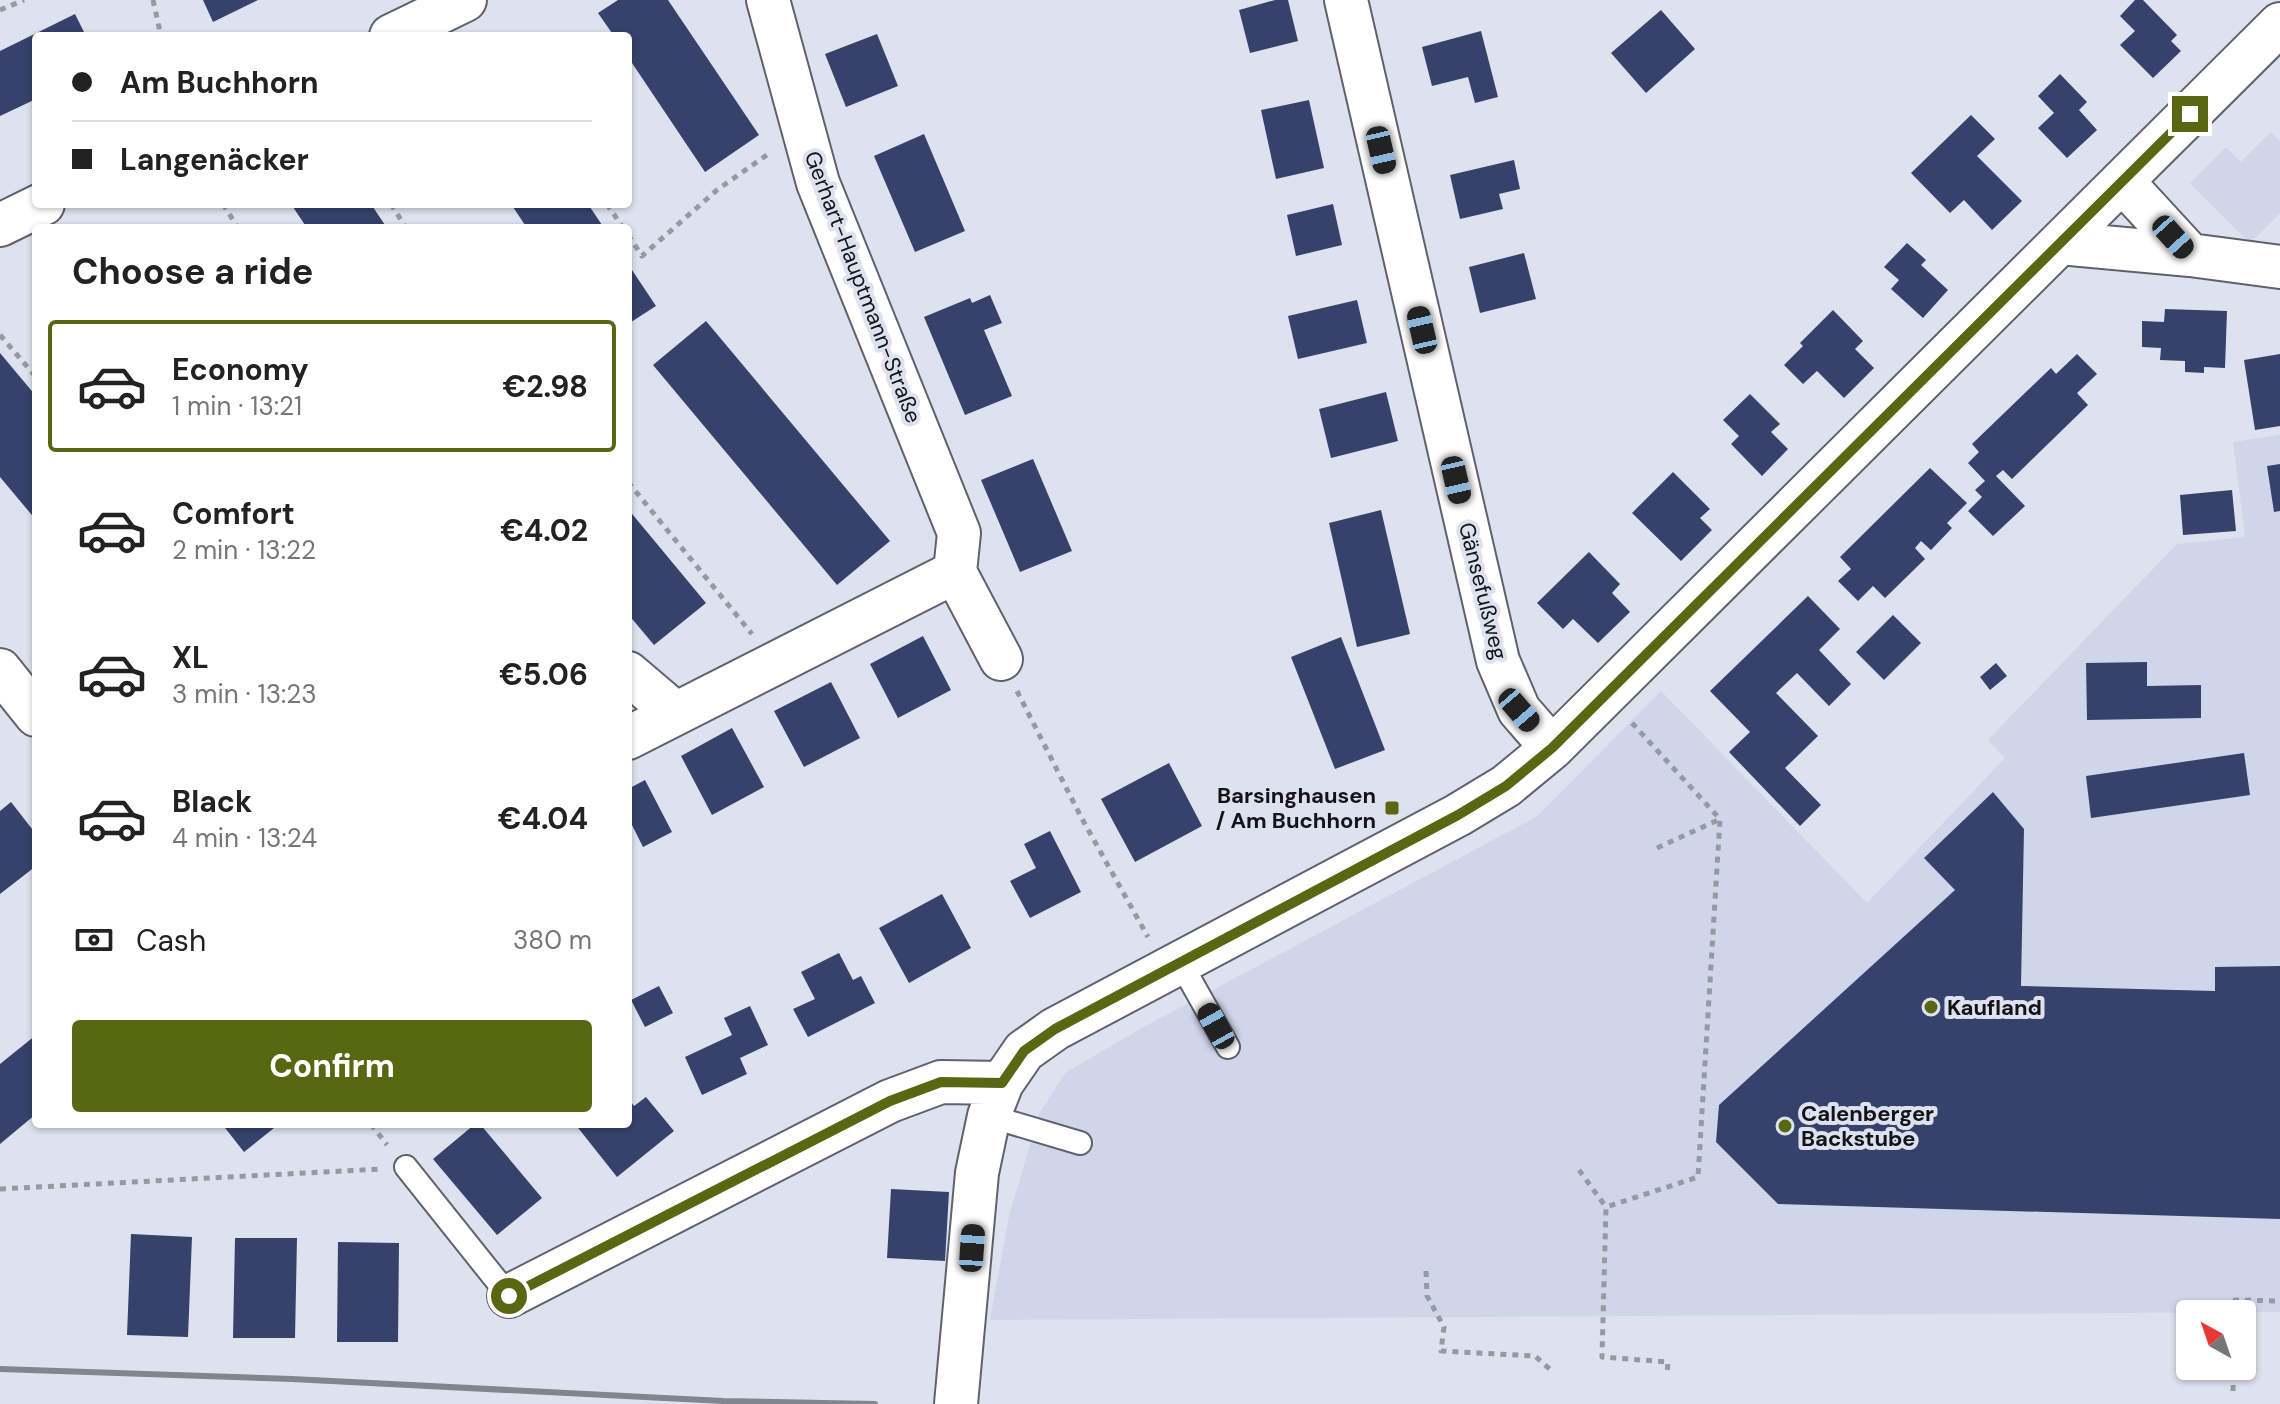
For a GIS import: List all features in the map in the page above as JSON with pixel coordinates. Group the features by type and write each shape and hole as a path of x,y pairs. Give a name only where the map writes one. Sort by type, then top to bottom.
{"street":[{"path":"399,32 465,0"},
{"name":"Gerhart-Hauptmann-Straße","path":"768,0 818,183 959,533 955,572"},
{"name":"Gänsefußweg","path":"1346,0 1498,661 1519,710 1552,748"},
{"path":"956,1404 977,1173 995,1099 1024,1051 1055,1029 1458,815 1506,786 1552,748 1606,695 2280,24"},
{"path":"2122,181 2190,255"},
{"path":"0,225 35,208"},
{"path":"2060,243 2280,267"},
{"path":"632,736 955,572 1001,659"},
{"path":"0,670 32,710"},
{"path":"632,676 675,713"},
{"path":"509,1296 890,1101 941,1082 995,1099"}],"lane":[{"path":"1173,965 1228,1047"},
{"path":"995,1099 1080,1143"},
{"path":"406,1167 509,1296"}],"path":[{"path":"0,10 24,0"},
{"path":"153,0 160,32"},
{"path":"632,241 642,256 717,190 804,130"},
{"path":"0,335 32,372"},
{"path":"632,487 776,662"},
{"path":"1001,659 1081,817 1173,965"},
{"path":"1606,695 1720,819 1698,1177 1606,1207"},
{"path":"1657,848 1720,819"},
{"path":"0,1189 406,1167"},
{"path":"1579,1170 1606,1207 1602,1357 1668,1362 1667,1375"},
{"path":"1426,1271 1427,1296 1444,1327 1441,1351 1535,1356 1552,1371"},
{"path":"2256,1300 2280,1301"},
{"path":"2233,1380 2233,1391"}],"shaded area":[{"path":"2271,132 2280,141 2280,213 2250,243 2190,183 2226,147 2241,162"},
{"path":"2280,435 2280,1312 2256,1312 2256,1300 2176,1300 2176,1313 990,1320 1009,1216 1039,1114 1065,1073 1140,1029 1536,817 1661,691 1867,903 2005,758 1988,740 2177,544 2245,537 2233,442"}],"building":[{"path":"203,0 258,0 213,22"},
{"path":"618,0 668,0 759,135 705,172 632,63 632,32 611,32 598,13"},
{"path":"1275,0 1288,0 1298,41 1250,53 1239,10"},
{"path":"2135,0 2143,0 2177,35 2171,41 2181,51 2153,78 2120,45 2135,31 2120,16"},
{"path":"1661,10 1695,49 1646,93 1611,53"},
{"path":"75,14 84,32 39,32"},
{"path":"1481,31 1498,97 1475,103 1468,77 1432,86 1422,47"},
{"path":"877,34 898,86 846,107 825,54"},
{"path":"32,35 32,101 0,116 0,51"},
{"path":"2060,74 2087,102 2079,110 2097,130 2067,158 2038,128 2054,113 2038,96"},
{"path":"1309,100 1324,168 1276,179 1261,110"},
{"path":"1971,115 1995,139 1977,156 2022,201 1992,230 1964,200 1950,213 1911,173"},
{"path":"924,134 965,231 915,252 874,156"},
{"path":"1514,160 1520,189 1499,194 1503,209 1460,219 1450,175"},
{"path":"1333,204 1342,245 1296,256 1287,215"},
{"path":"294,208 374,208 384,224 304,224"},
{"path":"514,208 591,208 601,224 524,224"},
{"path":"1907,243 1926,260 1921,265 1948,290 1923,318 1891,289 1899,280 1884,267"},
{"path":"1524,253 1536,299 1480,313 1469,267"},
{"path":"632,270 656,306 632,321"},
{"path":"990,295 1002,323 984,330 1012,396 965,415 924,317 970,298 972,303"},
{"path":"1357,300 1367,343 1298,359 1288,316"},
{"path":"2165,309 2227,311 2225,368 2204,367 2204,373 2185,372 2185,361 2160,360 2161,348 2142,347 2142,321 2164,322"},
{"path":"1833,310 1863,341 1855,349 1874,368 1844,398 1817,371 1803,384 1784,365 1803,346 1800,343"},
{"path":"706,321 890,541 837,585 653,365"},
{"path":"0,353 32,391 32,515 0,477"},
{"path":"2077,354 2097,374 2077,393 2088,405 2012,479 2003,470 1996,476 2025,506 1993,536 1968,511 1982,497 1975,490 1985,481 1968,463 1979,452 1972,444 2051,368 2056,374"},
{"path":"2280,354 2280,426 2255,430 2244,360"},
{"path":"1386,392 1398,441 1331,458 1319,409"},
{"path":"1750,394 1780,424 1771,432 1788,449 1762,476 1731,444 1739,436 1723,420"},
{"path":"1033,459 1072,551 1020,572 981,480"},
{"path":"2280,464 2280,511 2274,512 2267,466"},
{"path":"1930,468 1967,503 1947,523 1952,528 1931,550 1921,541 1915,548 1925,559 1885,598 1873,586 1858,601 1838,581 1851,569 1840,557"},
{"path":"1673,472 1710,509 1700,518 1712,530 1681,561 1632,513"},
{"path":"2232,490 2236,531 2183,535 2180,495"},
{"path":"1381,510 1410,634 1357,647 1329,523"},
{"path":"632,514 706,603 654,645 632,619"},
{"path":"1589,552 1620,584 1612,593 1630,612 1598,643 1573,619 1563,629 1537,603"},
{"path":"1808,596 1840,629 1819,650 1851,684 1829,706 1797,673 1776,693 1818,736 1785,768 1821,805 1800,826 1729,752 1750,732 1710,691"},
{"path":"1893,615 1921,643 1884,680 1856,652"},
{"path":"923,636 951,690 898,718 870,664"},
{"path":"1341,637 1385,750 1335,769 1291,657"},
{"path":"2147,662 2147,686 2201,685 2201,718 2087,720 2086,663"},
{"path":"1996,663 2007,676 1990,690 1980,677"},
{"path":"831,682 860,738 804,767 774,711"},
{"path":"732,728 764,787 712,815 681,756"},
{"path":"2244,753 2250,795 2091,818 2086,776"},
{"path":"1169,763 1202,826 1135,862 1101,799"},
{"path":"645,780 672,832 643,847 632,825 632,787"},
{"path":"1993,792 2024,829 2021,986 2215,991 2215,967 2280,966 2280,1219 1778,1204 1716,1142 1719,1105 1955,890 1924,858"},
{"path":"11,802 32,829 32,869 0,894 0,811"},
{"path":"1050,831 1081,892 1030,918 1010,881 1036,868 1024,844"},
{"path":"942,894 971,948 909,983 879,928"},
{"path":"839,953 853,980 861,976 875,1003 808,1037 793,1009 815,999 801,972"},
{"path":"659,986 673,1013 645,1027 632,1000"},
{"path":"750,1006 768,1045 740,1058 747,1074 702,1095 685,1057 732,1035 724,1018"},
{"path":"32,1038 32,1117 0,1144 0,1064"},
{"path":"646,1097 674,1131 617,1177 578,1128 632,1128 632,1103 634,1106"},
{"path":"225,1128 274,1128 244,1152"},
{"path":"470,1128 483,1128 542,1198 497,1235 433,1159"},
{"path":"891,1189 949,1192 945,1261 887,1258"},
{"path":"131,1234 192,1237 188,1337 127,1335"},
{"path":"235,1238 297,1238 295,1338 233,1338"},
{"path":"338,1242 399,1243 398,1342 337,1342"}],"railway":[{"path":"0,1369 292,1379 723,1401 875,1404"}],"place":[{"name":"Barsinghausen / Am Buchhorn","path":"1392,808"},
{"name":"Kaufland","path":"1931,1007"},
{"name":"Calenberger Backstube","path":"1785,1126"}],"route":[{"path":"509,1296 890,1101 941,1082 1002,1083 1024,1051 1055,1029 1458,815 1506,786 1552,748 2190,114"}]}
